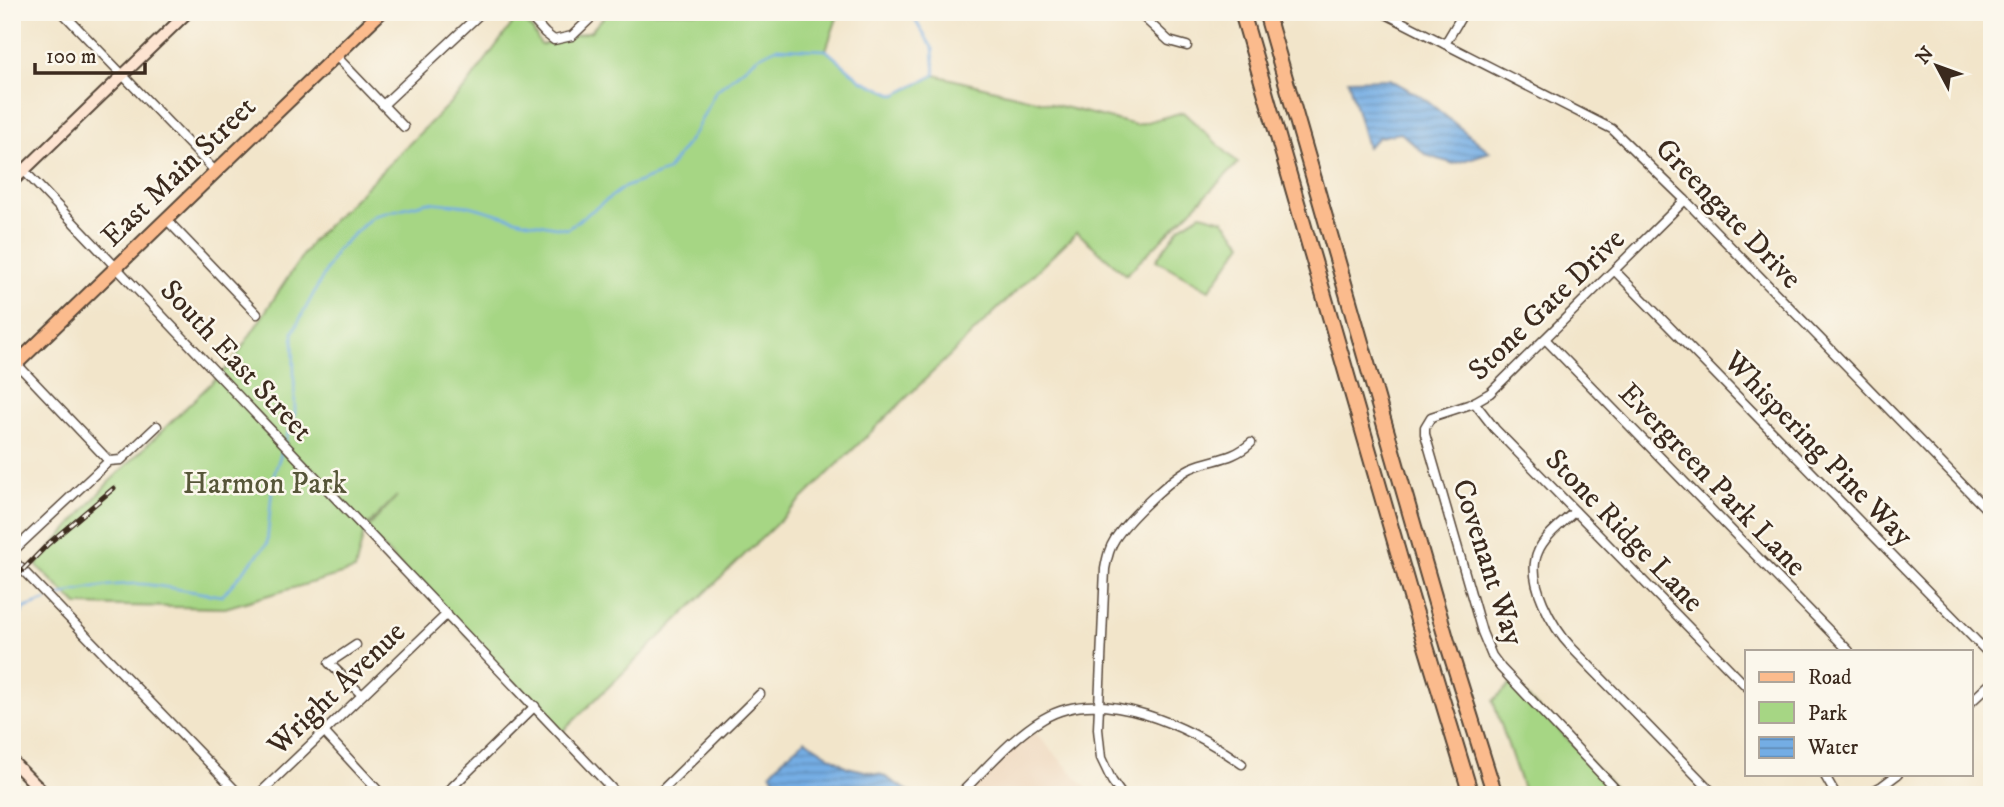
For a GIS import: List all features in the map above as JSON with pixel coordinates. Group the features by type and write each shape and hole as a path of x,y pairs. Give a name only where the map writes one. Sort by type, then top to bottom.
{"highway":[{"path":"1242,12 1471,795"},
{"path":"1266,12 1448,645 1495,795"}],"main road":[{"name":"East Main Street","path":"14,364 382,12"}],"street":[{"path":"62,12 215,172"},
{"path":"12,182 188,12"},
{"path":"383,105 482,12"},
{"path":"526,12 554,40 572,36 597,12"},
{"path":"1139,12 1169,41 1186,46"},
{"name":"Greengate Drive","path":"1382,12 1612,130 1685,200 1992,515"},
{"path":"1445,44 1464,12"},
{"path":"336,56 404,127"},
{"name":"South East Street","path":"12,158 618,795"},
{"name":"Stone Gate Drive","path":"1427,422 1435,415 1474,402 1490,393 1685,200"},
{"path":"166,219 257,314"},
{"name":"Whispering Pine Way","path":"1615,271 1992,657"},
{"name":"Evergreen Park Lane","path":"1545,340 1848,650"},
{"path":"14,364 109,461"},
{"name":"Stone Ridge Lane","path":"1474,402 1494,429 1745,685"},
{"name":"Covenant Way","path":"1427,422 1425,434 1482,632 1492,656 1513,682 1621,795"},
{"path":"12,552 109,461 121,460 157,426"},
{"path":"1122,795 1101,758 1098,729 1105,569 1110,548 1143,509 1185,472 1206,463 1227,459 1251,443"},
{"path":"1575,511 1543,543 1535,558 1535,574 1549,617 1560,636 1715,795"},
{"path":"12,559 240,795"},
{"name":"Wright Avenue","path":"258,795 447,614"},
{"path":"356,645 329,663 362,695"},
{"path":"1972,701 1992,682"},
{"path":"657,795 761,694"},
{"path":"959,795 1009,746 1044,718 1076,706 1099,705 1160,720 1216,746 1242,764"},
{"path":"444,795 535,706"},
{"path":"324,732 382,795"},
{"path":"12,761 46,795"},
{"path":"1825,776 1836,795"},
{"path":"1864,795 1895,776"}],"shaded area":[{"path":"1030,727 1093,795 959,795"}],"green space":[{"name":"Harmon Park","path":"608,12 839,12 826,50 861,80 896,95 935,75 1136,125 1183,112 1238,163 1126,275 1077,232 561,733 366,530 397,496 365,528 355,570 225,608 77,605 36,565 108,483 231,364 312,241 465,88 518,16 532,29 541,45 591,31"},
{"path":"1201,214 1223,220 1243,243 1209,290 1156,260 1180,227"},
{"path":"1513,682 1622,795 1525,795 1493,701"}],"water":[{"path":"1389,79 1422,97 1490,152 1454,164 1426,155 1401,133 1379,137 1367,147 1348,80"},
{"path":"805,740 847,767 882,775 915,795 789,795 770,773"}],"waterway":[{"path":"54,598 88,589 129,584 222,596 267,544 273,477 295,413 293,332 337,250 373,216 428,202 470,206 523,221 567,229 623,188 667,171 695,132 716,91 758,57 776,48 826,50 861,80 896,95 935,75 933,49 910,12"},
{"path":"12,628 25,608 47,600"}],"railway":[{"path":"12,581 48,544 114,488"}]}
